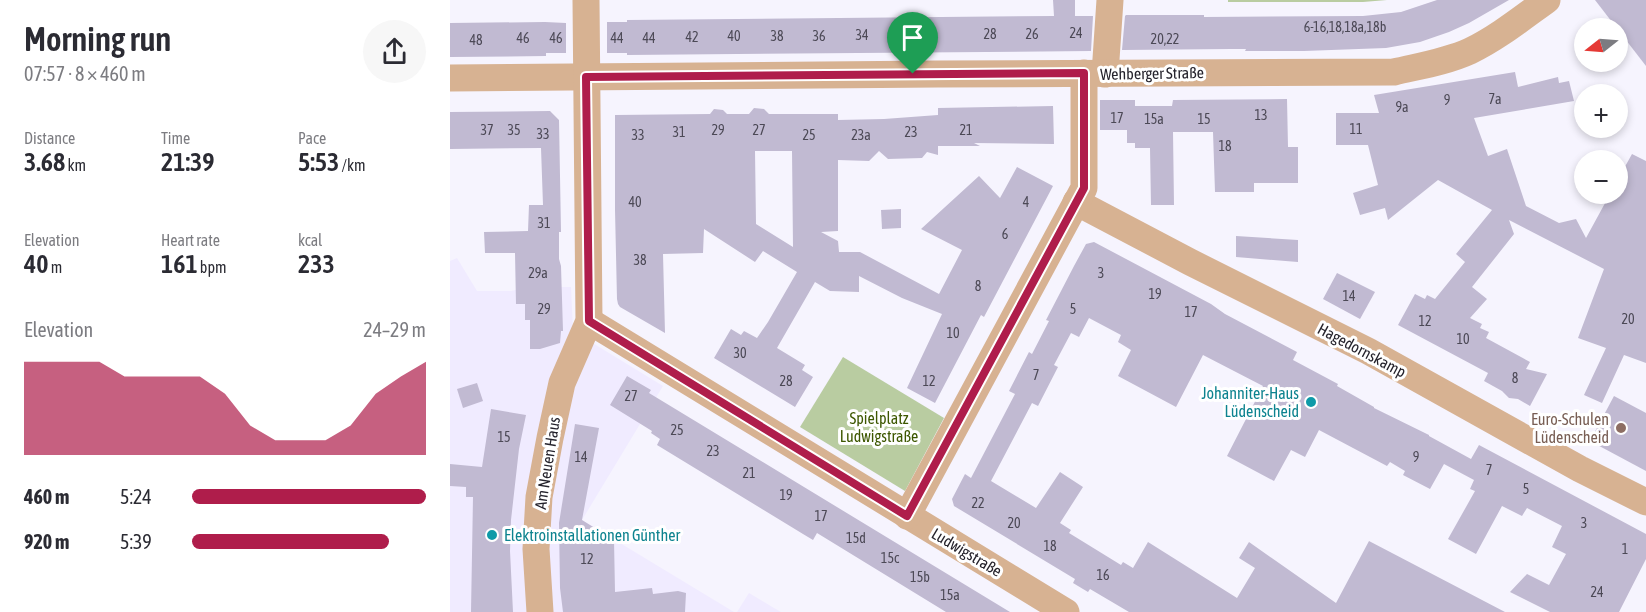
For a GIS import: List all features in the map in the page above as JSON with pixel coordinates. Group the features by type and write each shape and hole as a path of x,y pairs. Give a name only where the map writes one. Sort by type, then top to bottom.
{"street":[{"path":"586,0 589,321"},
{"path":"907,516 1084,188 1094,74 1110,0"},
{"name":"Wehberger Straße","path":"450,78 1394,72 1470,51 1547,0"},
{"name":"Hagedornskamp","path":"1076,202 1368,351 1580,470 1646,502"},
{"name":"Ludwigstraße","path":"589,321 1066,612"},
{"name":"Am Neuen Haus","path":"540,612 536,549 541,487 562,383 589,321"}],"shaded area":[{"path":"457,258 477,291 571,287 573,331 663,386 582,520 734,612 450,612 450,261"},
{"path":"749,593 774,608 781,612 737,612"}],"green space":[{"path":"1228,0 1387,0 1228,2"},
{"name":"Spielplatz Ludwigstraße","path":"843,357 944,418 905,491 800,427"}],"building":[{"path":"1053,0 1075,0 1075,16 1093,16 1091,51 627,55 627,53 607,53 607,22 1054,16"},
{"path":"1437,0 1509,0 1449,32 1420,42 1386,48 1304,51 1122,50 1126,15 1363,16 1401,12"},
{"path":"1595,0 1646,0 1646,66 1628,43 1628,18 1609,18"},
{"path":"450,23 566,23 566,53 546,53 546,56 450,57"},
{"path":"1515,72 1518,87 1558,77 1559,83 1569,81 1574,101 1474,118 1488,156 1507,149 1526,206 1559,223 1576,219 1586,238 1605,204 1628,204 1628,161 1632,154 1646,161 1646,363 1624,355 1602,403 1584,395 1606,348 1578,338 1604,269 1509,220 1514,234 1472,287 1487,299 1470,318 1482,324 1480,328 1489,332 1486,338 1530,362 1526,369 1547,374 1530,406 1518,399 1509,398 1502,391 1484,381 1488,373 1398,325 1415,294 1425,299 1427,295 1435,299 1465,262 1456,254 1492,210 1438,180 1388,220 1385,208 1360,215 1353,193 1378,185 1368,145 1336,145 1336,113 1379,113 1374,95"},
{"path":"1287,99 1288,147 1298,147 1298,183 1254,183 1254,192 1215,192 1213,132 1173,132 1174,205 1151,205 1150,148 1135,148 1135,143 1127,143 1127,130 1100,130 1100,100 1135,100 1135,106 1172,106 1173,100"},
{"path":"1053,106 1054,144 974,143 980,146 938,146 938,155 927,152 922,158 888,159 879,151 869,161 838,160 838,231 821,232 838,241 839,252 860,252 939,294 962,250 921,229 979,176 1000,198 1017,167 1053,186 984,317 981,315 935,403 907,388 942,314 902,298 859,276 859,292 830,291 815,282 777,348 805,365 802,370 813,377 795,407 714,358 731,329 741,335 744,331 757,338 797,272 763,251 755,262 704,229 703,253 663,254 665,333 618,304 615,115 710,114 714,109 723,110 727,114 749,114 754,108 764,109 769,114 838,114 838,120 938,115 938,108","holes":["755,151 792,151 793,247 756,224"]},
{"path":"550,111 559,120 561,232 559,232 559,259 563,331 561,331 560,343 540,349 530,349 530,320 525,320 525,304 516,304 515,253 485,253 484,232 528,231 529,205 543,205 541,148 450,149 450,112"},
{"path":"901,209 901,228 882,229 881,210"},
{"path":"1236,236 1298,240 1298,262 1236,257"},
{"path":"1094,242 1297,352 1293,360 1338,384 1337,386 1374,408 1471,459 1479,445 1646,534 1646,559 1619,612 1550,612 1510,592 1527,574 1549,585 1566,554 1552,547 1562,526 1527,508 1522,516 1502,506 1476,554 1448,539 1475,491 1470,489 1474,480 1444,464 1430,489 1403,475 1405,471 1390,462 1387,466 1319,430 1305,457 1291,450 1274,481 1227,456 1263,386 1203,355 1176,407 1118,376 1131,350 1118,342 1121,335 1089,318 1079,337 1071,333 1054,365 1058,367 1038,406 1032,403 991,481 1036,508 1060,472 1083,487 1060,523 1071,530 1069,533 1121,565 1123,562 1133,568 1148,542 1237,598 1255,568 1239,558 1249,542 1336,603 1369,541 1505,612 1129,612 1090,589 1088,592 1073,583 1075,579 954,506 952,499 965,474 971,478 1015,394 1009,391 1029,352 1032,354 1049,321 1046,320 1074,266 1086,244"},
{"path":"1337,273 1375,292 1360,319 1323,299"},
{"path":"627,376 651,390 649,393 1010,612 946,612 817,533 813,540 657,445 660,439 651,433 652,431 610,405"},
{"path":"477,383 483,401 463,408 457,389"},
{"name":"Euro-Schulen Lüdenscheid","path":"1614,396 1646,413 1646,471 1590,441"},
{"path":"491,409 526,415 519,449 511,520 513,612 471,612 473,497 466,497 466,487 450,486 450,464 482,467"},
{"path":"575,424 599,428 582,520 614,540 615,592 652,588 653,594 678,591 686,593 685,612 563,612 560,588 559,523"}],"place":[{"name":"Johanniter-Haus Lüdenscheid","path":"1311,402"},
{"name":"Euro-Schulen Lüdenscheid","path":"1621,428"},
{"name":"Elektroinstallationen Günther","path":"492,535"}],"route":[{"path":"1084,73 1084,188 907,516 589,321 586,77 913,74 1084,73"}]}
